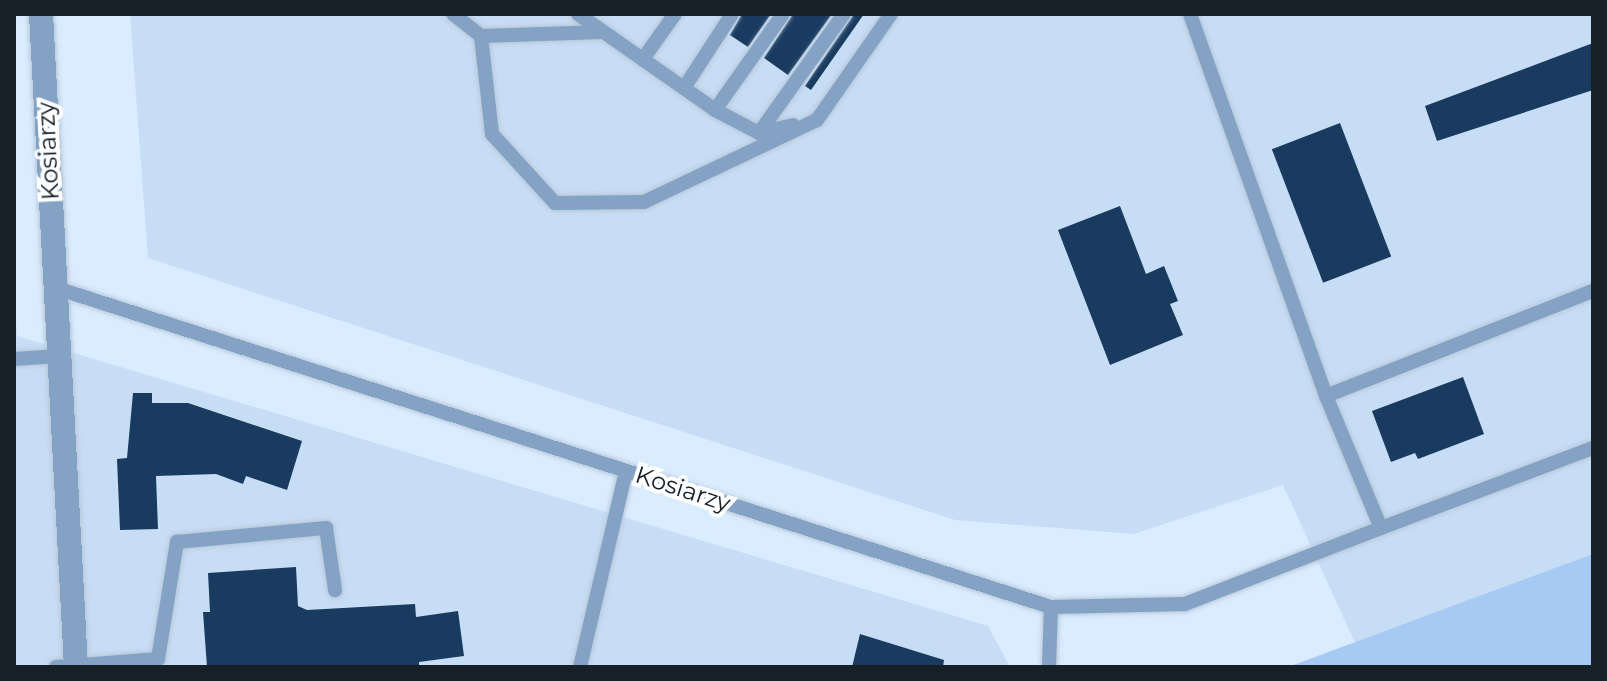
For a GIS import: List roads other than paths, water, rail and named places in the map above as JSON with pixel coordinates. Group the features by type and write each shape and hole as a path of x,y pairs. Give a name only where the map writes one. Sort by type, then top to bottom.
{"street":[{"name":"Kosiarzy","path":"41,14 76,666"}],"lane":[{"path":"453,14 481,36 603,32"},
{"path":"578,14 715,110 759,133 817,120"},
{"path":"643,59 675,14"},
{"path":"684,88 732,14"},
{"path":"715,110 783,14"},
{"path":"759,133 844,14"},
{"path":"481,36 492,134 555,203 644,202 817,120 891,14"},
{"path":"1190,14 1326,396 1381,528"},
{"name":"Kosiarzy","path":"56,288 1051,607 1185,604 1593,448"},
{"path":"1326,396 1593,291"},
{"path":"14,359 59,356"},
{"path":"580,667 626,471"},
{"path":"56,667 158,663 177,542 326,528 335,590"},
{"path":"1049,667 1051,607"}]}
